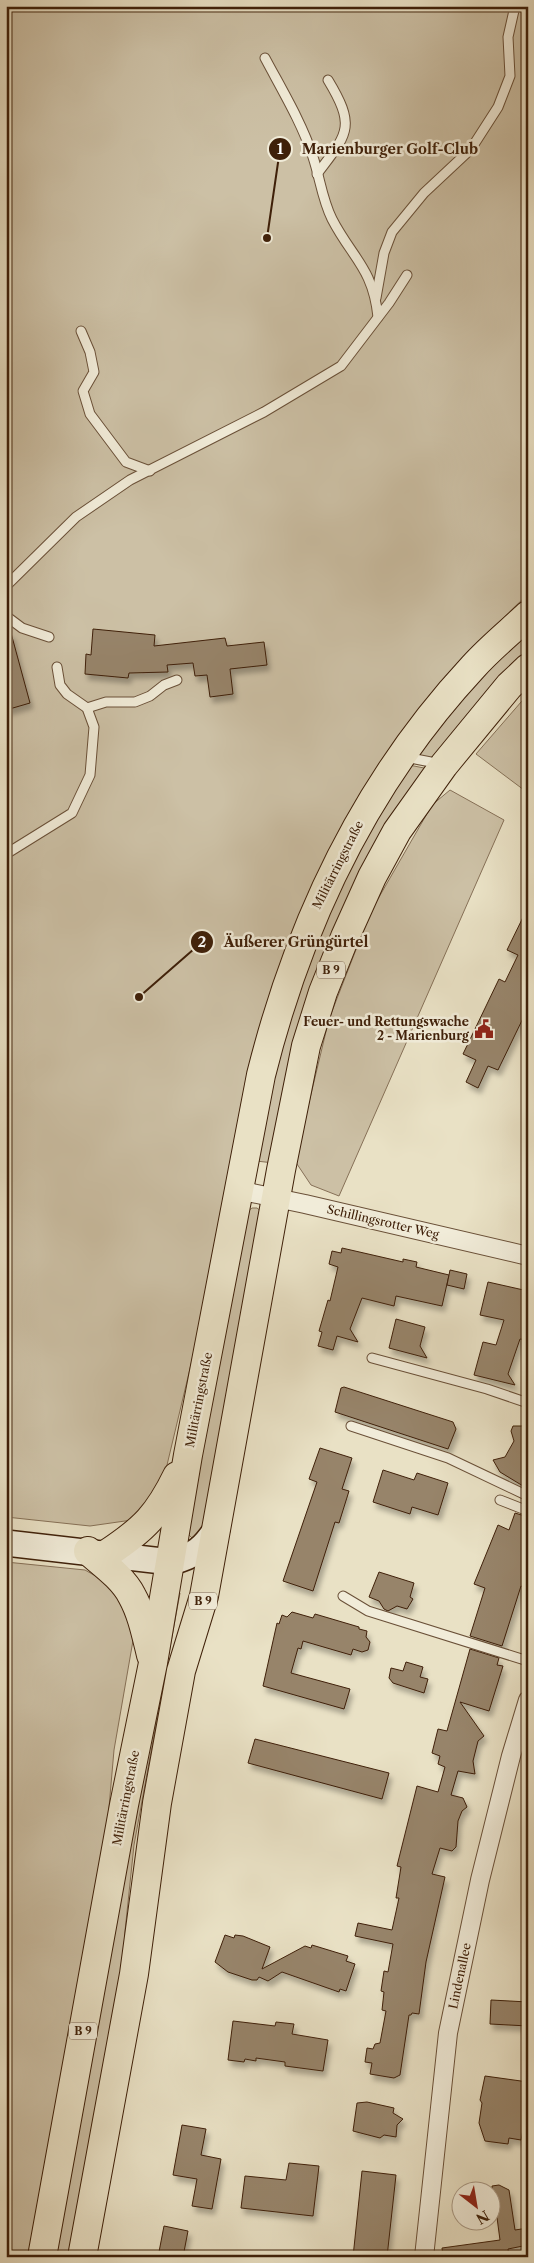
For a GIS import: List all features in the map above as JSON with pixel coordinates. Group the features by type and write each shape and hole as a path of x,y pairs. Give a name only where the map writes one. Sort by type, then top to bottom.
{"main road":[{"name":"Militärringstraße","path":"42,2257 124,1805 153,1662 188,1455 238,1190 261,1075 273,1026 318,900 350,838 401,756 473,666 528,615"},
{"name":"B 9","path":"82,2257 134,1974 157,1803 181,1671 204,1596 276,1198 306,1046 323,992 345,936 372,877 398,831 444,764 509,686 528,668"},
{"name":"B 9","path":"153,1662 140,1612 132,1594 98,1552 152,1519 164,1503 188,1455"},
{"path":"6,1543 98,1552 171,1562 188,1558 198,1551 205,1545 217,1528"},
{"name":"B 9","path":"171,1562 182,1577 186,1590 181,1671"}],"street":[{"name":"Schillingsrotter Weg","path":"238,1190 528,1256"},
{"name":"Lindenallee","path":"424,2257 448,2033 480,1880 511,1756 528,1700"}],"lane":[{"path":"376,298 384,253 392,232 424,193 471,149 486,129 498,107 510,76 508,37 515,6"},
{"path":"265,58 304,134 318,174 323,200 332,220 370,278 376,298 378,317"},
{"path":"318,174 340,145 345,134 343,109 328,80"},
{"path":"6,586 76,518 130,480 264,412 341,366 378,317 407,274"},
{"path":"81,331 90,352 94,372 83,391 90,414 126,462 150,471"},
{"path":"6,616 22,628 49,637"},
{"path":"6,854 72,813 90,775 95,735 87,708 63,690 58,678 58,667"},
{"path":"87,708 106,702 135,702 150,696 164,685 177,680"},
{"path":"401,756 444,764"},
{"path":"372,1358 487,1389 528,1403"},
{"path":"351,1426 448,1458 528,1496"},
{"path":"500,1500 528,1511"},
{"path":"343,1596 368,1611 528,1661"}],"shaded area":[{"path":"6,6 528,6 528,594 460,660 373,778 332,847 214,1268 167,1465 158,1495 139,1519 90,1526 6,1517"},
{"path":"528,627 528,654 501,681 437,758 415,756 447,713"},
{"path":"528,694 528,793 476,754"},
{"path":"409,765 429,769 391,825 274,1163 256,1161 270,1086 290,1010 350,862"},
{"path":"450,790 504,820 339,1196 311,1185 295,1161 329,1019 371,911 432,805"},
{"path":"252,1208 257,1208 262,1212 207,1526 194,1540 187,1533 247,1212"},
{"path":"6,1562 85,1570 108,1583 117,1595 135,1629 114,1750 108,1819 30,2257 6,2257"},
{"path":"177,1593 180,1593 134,1845 125,1931 123,1981 73,2257 54,2257"}],"building":[{"path":"93,629 155,635 154,646 225,638 227,646 264,642 267,665 230,669 233,694 210,697 207,675 195,676 193,663 167,665 168,672 129,673 128,678 85,674 86,654 91,655"},
{"path":"6,633 11,633 30,703 6,710"},
{"path":"528,907 528,1008 498,1070 488,1066 478,1088 466,1082 476,1060 463,1054 499,979 505,982 518,955 507,950"},
{"path":"342,1248 403,1262 403,1259 417,1262 416,1267 449,1275 442,1306 396,1296 394,1306 362,1298 350,1329 358,1342 337,1336 333,1350 318,1346 322,1332 319,1331 328,1300 330,1301 338,1267 329,1264 332,1251 341,1253"},
{"path":"450,1270 467,1274 464,1289 447,1285"},
{"path":"488,1282 528,1291 528,1340 520,1339 508,1374 515,1385 474,1375 483,1342 496,1345 504,1320 480,1315"},
{"path":"396,1319 425,1327 420,1346 427,1358 389,1348"},
{"path":"344,1387 453,1422 456,1429 448,1449 335,1412 341,1388"},
{"path":"528,1416 528,1489 500,1472 493,1460 505,1457 514,1441 511,1431 513,1426 522,1426"},
{"path":"320,1448 352,1458 342,1489 349,1491 339,1523 335,1522 313,1591 283,1581 317,1482 309,1479"},
{"path":"383,1470 414,1480 417,1473 448,1483 438,1515 412,1507 410,1514 373,1502"},
{"path":"515,1513 528,1517 528,1589 521,1586 502,1646 470,1636 485,1588 474,1584 498,1525 509,1530"},
{"path":"379,1572 414,1583 410,1597 413,1599 407,1609 397,1606 388,1611 384,1609 379,1601 369,1597"},
{"path":"292,1612 313,1618 315,1614 367,1631 366,1637 370,1642 368,1650 362,1652 353,1649 351,1655 303,1641 301,1649 298,1648 291,1673 350,1689 344,1709 263,1686 277,1623 279,1624 282,1615 287,1617"},
{"path":"470,1649 499,1658 497,1665 503,1666 489,1711 460,1702 484,1736 478,1741 473,1761 475,1774 458,1771 451,1795 463,1798 467,1807 462,1811 458,1821 456,1847 452,1851 440,1848 432,1874 445,1877 426,1962 419,2014 412,2013 409,2015 400,2075 394,2078 370,2074 372,2063 365,2062 367,2048 373,2049 375,2044 380,2043 386,2011 382,2010 384,1992 381,1991 384,1971 388,1972 393,1944 355,1936 358,1923 392,1930 399,1898 396,1898 401,1867 397,1866 417,1786 438,1792 445,1767 438,1764 440,1756 432,1753 438,1729 447,1731"},
{"path":"406,1662 423,1667 420,1677 428,1679 424,1693 393,1683 389,1678 391,1668 403,1671"},
{"path":"255,1739 389,1773 382,1799 248,1763"},
{"path":"225,1935 234,1938 235,1935 243,1936 270,1947 262,1969 305,1946 311,1948 312,1945 348,1956 346,1961 355,1964 346,1991 340,1989 339,1992 282,1972 268,1981 259,1977 257,1980 252,1980 228,1972 215,1962"},
{"path":"491,2000 528,2002 528,2026 490,2024"},
{"path":"233,2021 275,2026 276,2022 294,2024 292,2034 328,2040 323,2071 285,2066 285,2062 256,2058 256,2061 245,2059 244,2062 228,2060"},
{"path":"485,2076 528,2082 528,2103 521,2140 509,2138 508,2144 485,2141 479,2123 482,2103 480,2100"},
{"path":"367,2102 394,2108 393,2113 403,2119 397,2125 396,2137 384,2135 380,2138 353,2131 357,2103"},
{"path":"182,2125 206,2129 201,2155 221,2159 212,2209 192,2206 197,2179 173,2175"},
{"path":"289,2163 319,2166 313,2216 241,2208 245,2176 286,2180"},
{"path":"362,2171 396,2175 387,2257 353,2257"},
{"path":"502,2186 509,2190 515,2230 528,2228 528,2245 508,2249 509,2257 443,2257 442,2248 500,2240 499,2230 502,2230"},
{"path":"164,2226 188,2231 183,2257 158,2257"}],"place":[{"name":"Marienburger Golf-Club","path":"267,238"},
{"name":"Äußerer Grüngürtel","path":"139,997"},
{"name":"Feuer- und Rettungswache 2 - Marienburg","path":"484,1029"}]}
